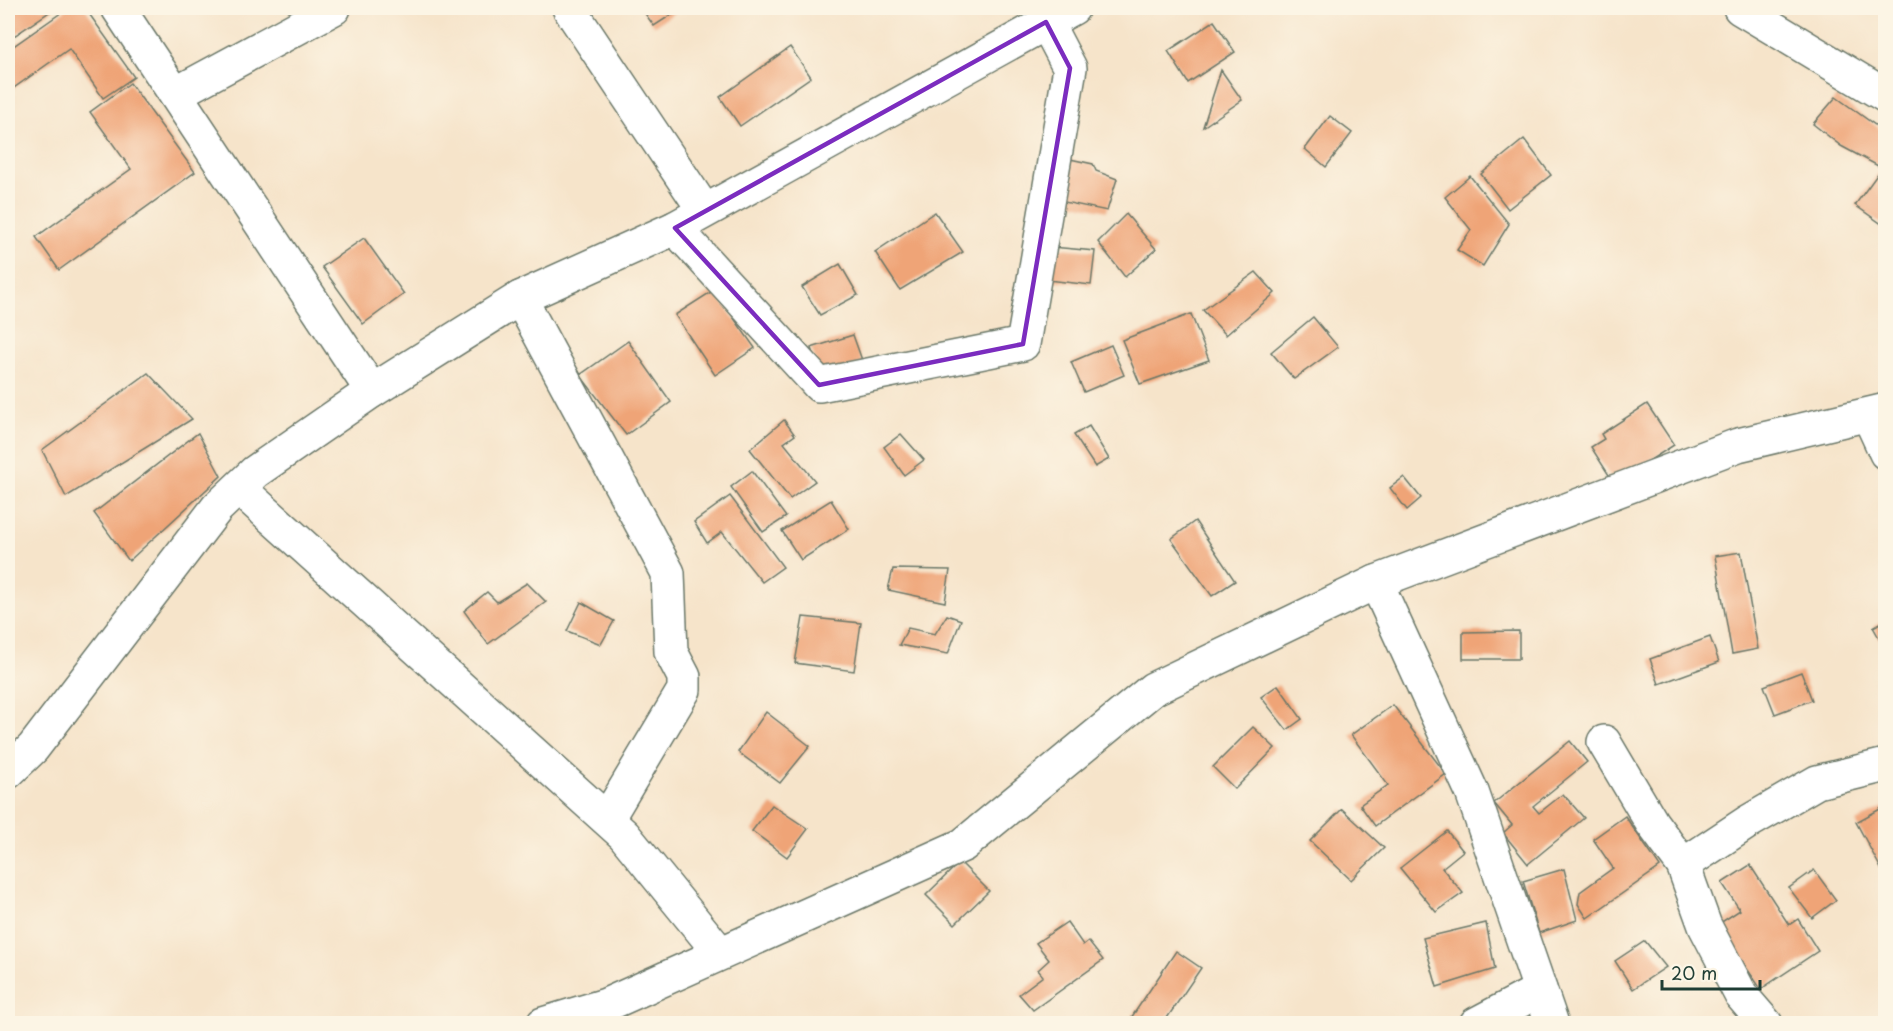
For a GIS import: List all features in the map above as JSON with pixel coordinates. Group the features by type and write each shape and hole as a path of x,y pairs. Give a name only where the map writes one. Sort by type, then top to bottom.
{"street":[{"path":"118,8 177,93 372,391"},
{"path":"177,93 334,8"},
{"path":"569,8 704,210"},
{"path":"1740,8 1886,96"},
{"path":"8,772 33,748 217,508 255,472 372,391 520,298 675,228 1059,15 1070,68 1023,344 819,385 675,228"},
{"path":"520,298 668,573 671,652 684,677 684,690 607,819"},
{"path":"543,1023 606,1005 963,845 1153,689 1376,582 1738,445 1877,413 1886,453"},
{"path":"239,488 607,819 624,836 720,953"},
{"path":"1376,582 1472,792 1552,1023"},
{"path":"1604,742 1653,823 1683,866 1705,926 1736,985 1766,1023"},
{"path":"1683,866 1748,822 1817,782 1886,765"},
{"path":"1476,1023 1540,990"}],"highlighted area":[{"path":"1046,22 1070,68 1023,344 819,385 675,228"}],"building":[{"path":"8,8 55,8 8,40"},
{"path":"68,8 85,8 134,77 103,98 69,49 8,92 8,50"},
{"path":"641,8 682,8 654,26"},
{"path":"1214,21 1235,52 1188,83 1168,51"},
{"path":"790,47 811,77 740,126 720,97"},
{"path":"1221,70 1242,100 1203,127"},
{"path":"130,83 195,172 59,270 36,237 131,169 90,112"},
{"path":"1836,97 1886,133 1886,227 1855,205 1882,168 1841,146 1813,124"},
{"path":"1330,116 1352,133 1326,167 1305,149"},
{"path":"1524,139 1551,175 1508,209 1481,174"},
{"path":"1061,157 1093,164 1096,171 1117,179 1107,211 1050,199"},
{"path":"1470,176 1509,224 1483,266 1457,250 1471,230 1445,197"},
{"path":"935,212 963,252 900,290 875,252"},
{"path":"1126,214 1156,249 1125,277 1098,242"},
{"path":"364,238 404,294 363,324 322,267"},
{"path":"1052,247 1095,251 1091,285 1048,280"},
{"path":"840,264 858,295 820,315 802,287"},
{"path":"1256,272 1275,293 1226,335 1203,310"},
{"path":"714,290 755,348 715,375 675,315"},
{"path":"1191,314 1209,360 1140,384 1122,340"},
{"path":"1313,317 1338,347 1294,379 1271,352"},
{"path":"853,335 863,363 821,377 811,348"},
{"path":"628,341 671,402 626,435 580,375"},
{"path":"1111,345 1124,375 1084,392 1071,362"},
{"path":"148,373 192,419 66,497 42,450"},
{"path":"1647,404 1674,445 1614,483 1591,447 1604,439 1601,434"},
{"path":"784,420 795,435 784,443 815,481 790,499 750,449"},
{"path":"1089,426 1109,459 1095,467 1074,435"},
{"path":"198,433 221,476 129,561 94,513"},
{"path":"901,434 924,460 904,475 884,447"},
{"path":"752,471 786,517 763,532 731,487"},
{"path":"1404,477 1421,498 1407,510 1390,488"},
{"path":"730,496 783,567 762,582 722,532 707,543 694,522"},
{"path":"831,500 849,529 801,560 782,531"},
{"path":"1195,521 1235,581 1212,596 1171,539"},
{"path":"1741,552 1758,649 1732,654 1715,556"},
{"path":"893,569 950,570 945,602 888,590"},
{"path":"527,583 546,602 488,644 464,611 487,592 497,602"},
{"path":"581,602 614,621 601,644 567,631"},
{"path":"947,615 961,620 948,654 899,645 908,628 935,634"},
{"path":"803,617 861,623 854,671 795,663"},
{"path":"1886,620 1886,650 1873,627"},
{"path":"1519,631 1519,659 1463,659 1463,632"},
{"path":"1710,637 1719,662 1659,684 1650,659"},
{"path":"1801,672 1812,700 1775,714 1764,686"},
{"path":"1278,685 1302,719 1287,730 1261,697"},
{"path":"1393,705 1446,774 1375,826 1360,805 1388,785 1351,735"},
{"path":"766,712 810,746 780,783 738,752"},
{"path":"1253,727 1275,748 1235,789 1213,767"},
{"path":"1570,741 1587,762 1533,806 1539,813 1563,794 1584,818 1528,864 1503,833 1512,825 1494,803"},
{"path":"772,805 808,829 787,857 752,831"},
{"path":"1884,807 1886,809 1886,878 1856,822"},
{"path":"1342,809 1384,848 1351,880 1310,841"},
{"path":"1625,816 1660,867 1587,918 1578,904 1580,892 1613,868 1593,839"},
{"path":"1447,831 1463,851 1442,868 1463,893 1436,912 1400,868"},
{"path":"960,862 989,891 955,924 926,895"},
{"path":"1750,865 1789,925 1798,919 1818,951 1761,989 1717,925 1740,910 1722,883"},
{"path":"1564,869 1577,920 1539,933 1523,881"},
{"path":"1814,870 1836,900 1812,918 1789,888"},
{"path":"1067,922 1083,945 1088,941 1103,960 1033,1010 1019,994 1043,976 1038,970 1049,960 1036,943"},
{"path":"1486,923 1495,969 1437,987 1423,938"},
{"path":"1645,941 1666,967 1633,989 1615,961"},
{"path":"1176,951 1201,968 1163,1024 1127,1024"}]}
